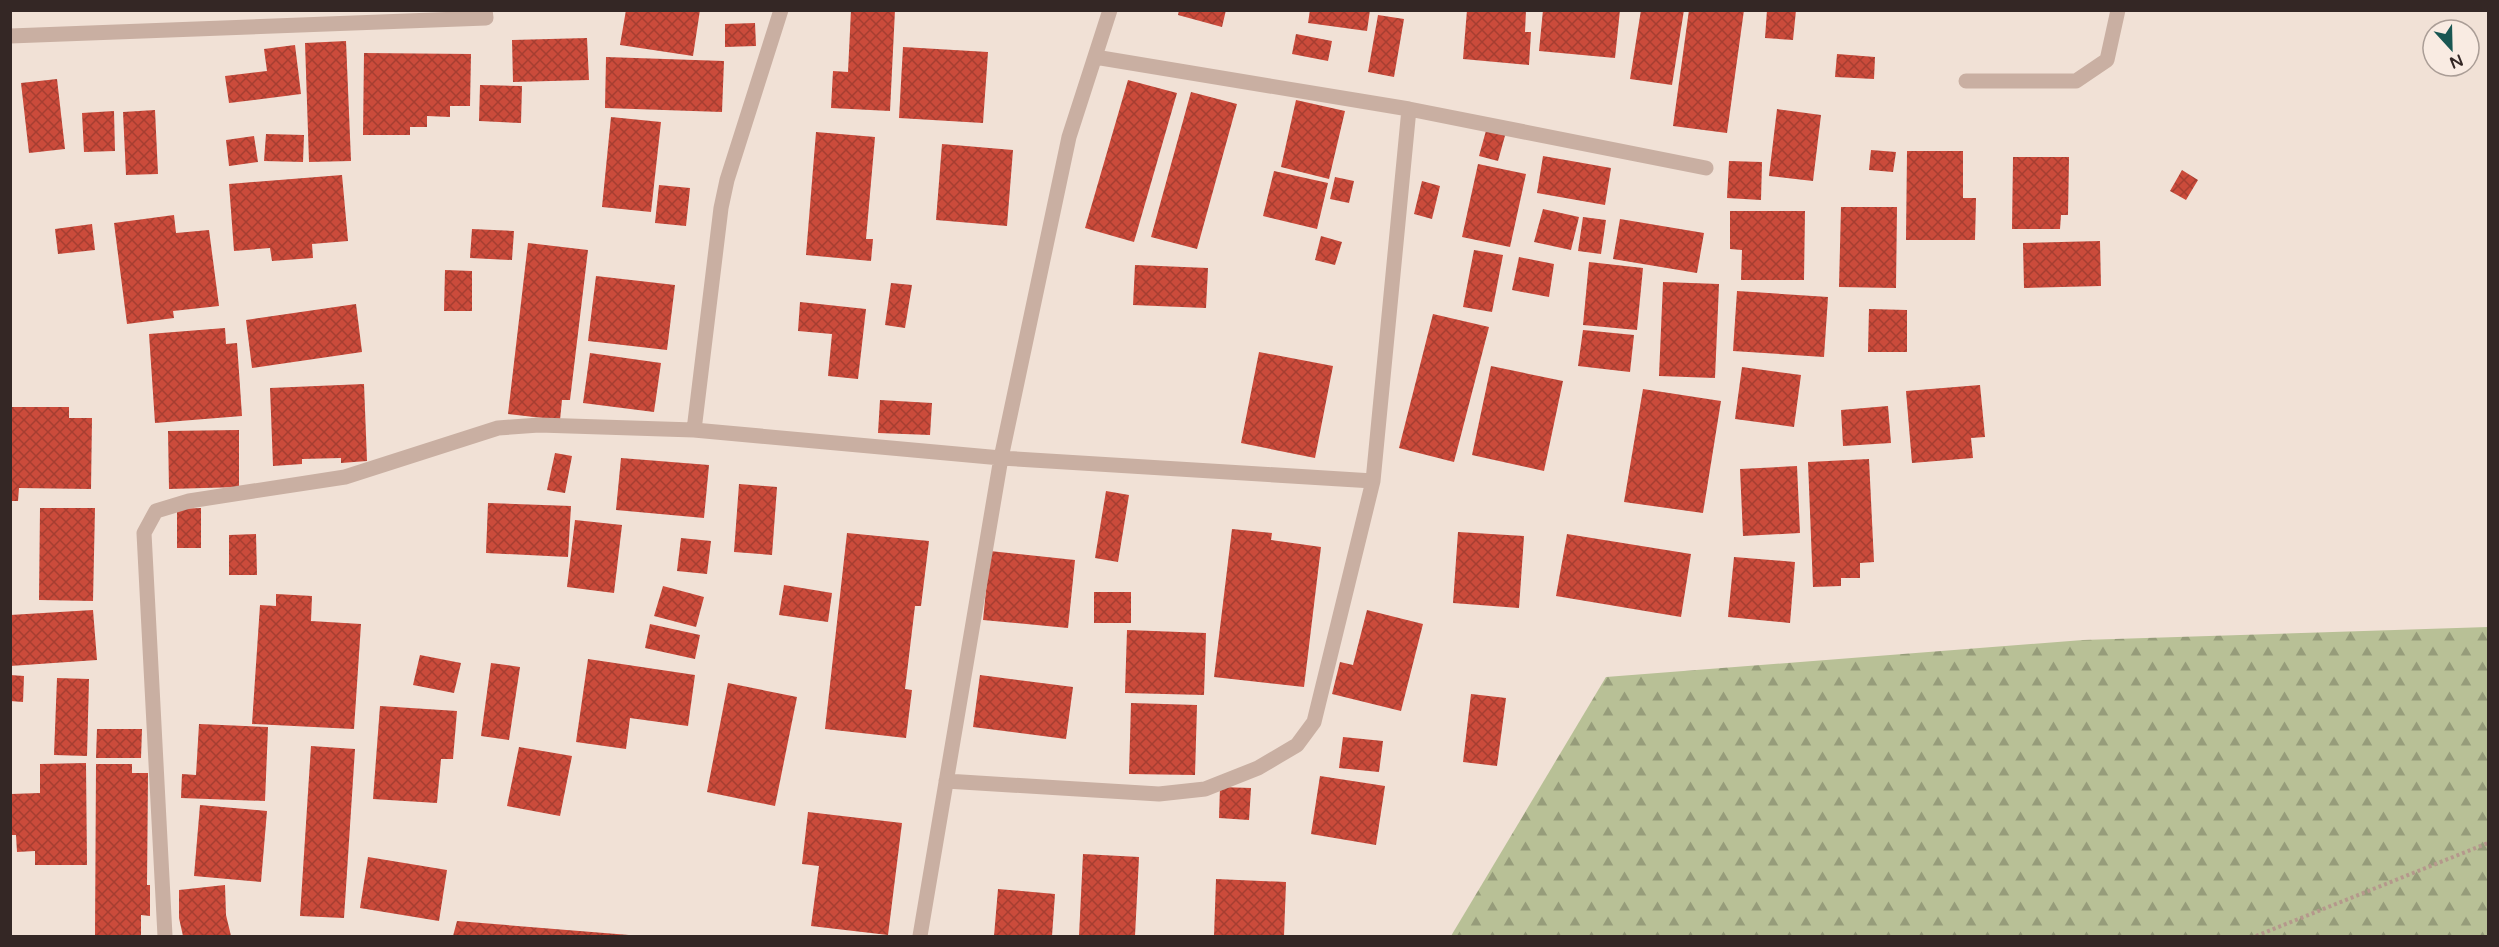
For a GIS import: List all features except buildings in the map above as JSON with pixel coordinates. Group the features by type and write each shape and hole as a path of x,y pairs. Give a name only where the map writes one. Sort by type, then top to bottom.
{"street":[{"path":"10,36 486,18 485,10"},
{"path":"694,430 721,208 727,180 781,10"},
{"path":"920,936 1001,458 1069,136 1110,10"},
{"path":"1966,81 2076,81 2107,60 2118,10"},
{"path":"1095,57 1409,108 1706,168"},
{"path":"946,781 1159,794 1205,789 1258,768 1297,745 1314,722 1373,481 1409,108"},
{"path":"165,936 144,533 156,511 189,501 345,477 498,428 539,425 694,430 1001,458 1373,481"}],"path":[{"path":"2256,936 2488,843"}],"green space":[{"path":"2488,627 2488,936 1451,936 1606,677 2083,640"}]}
